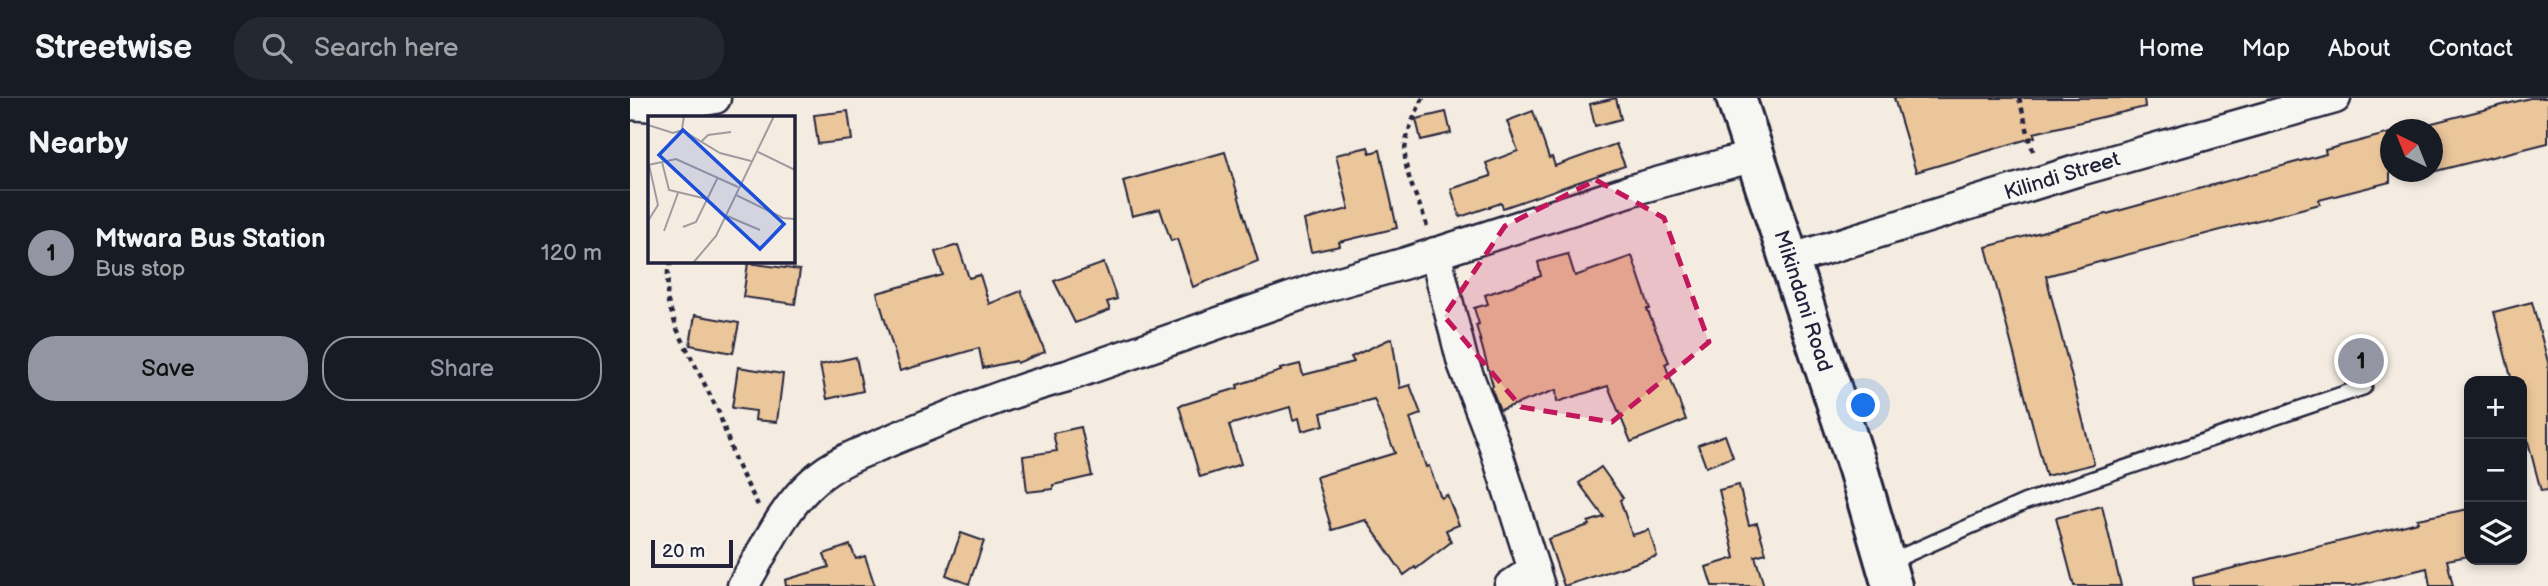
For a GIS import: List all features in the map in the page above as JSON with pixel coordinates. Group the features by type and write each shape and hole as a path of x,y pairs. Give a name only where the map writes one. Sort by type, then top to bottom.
{"highway":[{"name":"Mikindani Road","path":"1736,98 1858,469 1889,575"}],"street":[{"path":"630,105 667,107 715,98"},
{"name":"Kilindi Street","path":"1789,260 2042,182 2335,98"},
{"path":"743,586 792,504 815,480 840,463 969,407 1067,376 1322,287 1632,190 1754,156"},
{"path":"1434,253 1463,363 1494,444 1528,581"}],"lane":[{"path":"1889,575 2025,502 2364,387"}],"path":[{"path":"1423,98 1405,150 1434,253"},
{"path":"2019,98 2042,182"},
{"path":"672,262 668,271 667,299 677,329 719,413 736,463 774,534"}],"highlighted area":[{"path":"1596,180 1664,218 1709,342 1612,422 1521,407 1444,316 1505,226"}],"building":[{"path":"1616,98 1621,119 1595,126 1590,104"},
{"path":"1894,98 2144,98 2145,107 2034,133 2035,137 1916,172"},
{"path":"2530,98 2548,98 2548,143 2443,169 2443,120"},
{"path":"848,111 852,140 818,144 814,115"},
{"path":"1533,111 1549,158 1552,157 1555,166 1616,144 1625,166 1503,208 1501,203 1460,217 1451,189 1491,176 1486,163 1518,151 1507,121"},
{"path":"1446,112 1451,133 1421,140 1416,119"},
{"path":"2380,136 2380,182 2390,182 2319,200 2320,204 2046,276 2094,464 2046,476 1986,247 2326,154 2325,150"},
{"path":"1368,147 1370,153 1380,150 1397,228 1339,242 1340,246 1311,252 1304,220 1349,209 1336,155"},
{"path":"1225,152 1258,261 1193,287 1177,239 1171,241 1160,209 1132,216 1123,181"},
{"path":"958,245 969,278 980,275 989,304 1021,291 1045,352 1017,363 1016,361 983,368 979,348 900,371 877,293 943,275 935,252"},
{"path":"1568,254 1575,276 1632,256 1650,309 1647,309 1669,362 1665,364 1686,420 1631,442 1608,386 1557,402 1556,390 1500,410 1491,387 1493,386 1474,308 1488,304 1485,295 1541,276 1538,262"},
{"path":"748,263 800,270 795,304 743,297"},
{"path":"1104,263 1117,299 1107,302 1110,310 1075,323 1054,281"},
{"path":"2532,302 2548,362 2548,490 2541,491 2527,438 2527,376 2511,376 2494,312"},
{"path":"695,315 739,323 733,353 690,345"},
{"path":"1392,338 1400,388 1410,385 1421,414 1410,418 1426,467 1429,466 1441,498 1447,495 1459,525 1446,530 1451,542 1404,575 1366,520 1332,530 1316,477 1395,453 1374,399 1321,413 1324,425 1302,431 1299,418 1293,420 1290,407 1229,425 1241,464 1200,477 1179,406 1238,388 1237,385 1281,371 1280,369 1300,364 1303,375 1354,362 1351,357"},
{"path":"856,357 863,391 827,399 820,365"},
{"path":"738,367 783,374 777,422 755,420 756,411 732,408"},
{"path":"1081,427 1092,476 1053,485 1053,489 1027,492 1023,456 1057,451 1053,433"},
{"path":"1725,435 1733,457 1706,467 1698,445"},
{"path":"1601,467 1623,498 1620,500 1632,535 1649,530 1657,556 1564,586 1548,539 1604,517 1579,483"},
{"path":"1739,485 1749,525 1757,523 1766,553 1755,556 1764,586 1712,586 1706,567 1735,558 1719,490"},
{"path":"2102,506 2121,586 2074,586 2056,518"},
{"path":"2464,510 2464,557 2447,560 2453,586 2430,586 2427,568 2354,586 2194,586 2193,578 2418,522 2417,519"},
{"path":"961,533 984,541 969,584 946,575"},
{"path":"850,545 856,559 865,556 875,586 786,586 785,580 829,567 824,554"}],"place":[{"name":"Mtwara Bus Station","path":"2361,361"}]}
